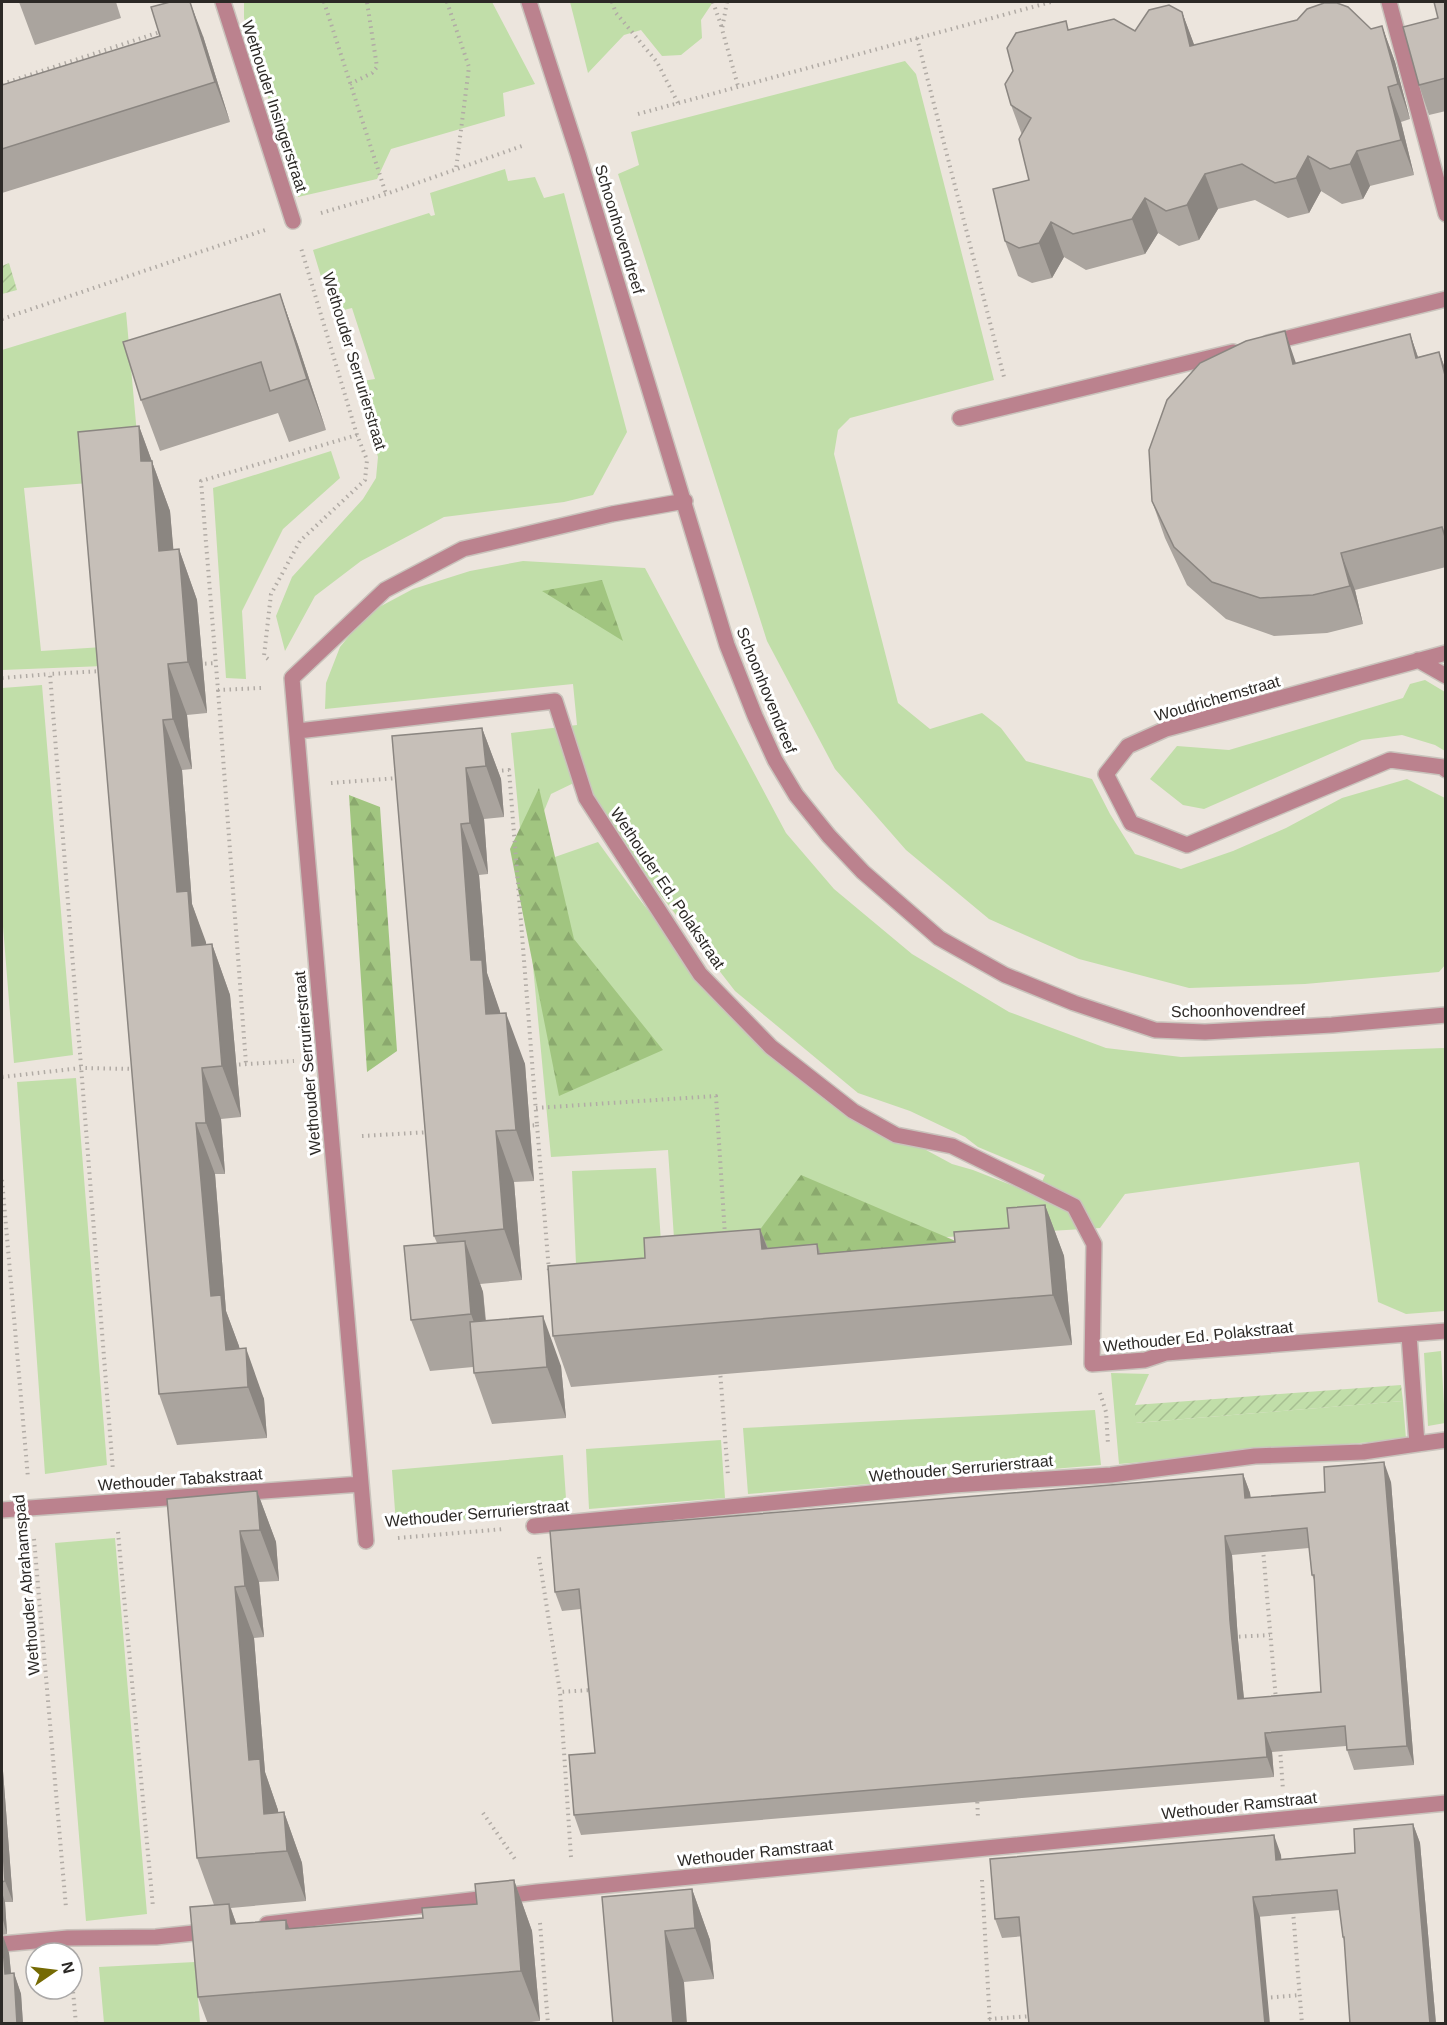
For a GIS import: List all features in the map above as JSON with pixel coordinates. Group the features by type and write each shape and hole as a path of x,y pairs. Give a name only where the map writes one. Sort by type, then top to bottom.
{"street":[{"name":"Wethouder Insingerstraat","path":"223,2 293,221"},
{"name":"Schoonhovendreef","path":"529,2 578,154 727,645 775,760 796,795 829,836 863,872 939,938 1005,975 1074,1003 1155,1030 1205,1032 1332,1025 1446,1014"},
{"path":"1389,2 1446,214"},
{"path":"960,418 1446,299"},
{"path":"293,683 385,590 463,549 612,514 684,501"},
{"name":"Woudrichemstraat","path":"1446,653 1166,729 1128,746 1106,774 1131,823 1187,845 1390,760 1443,767 1446,770"},
{"path":"1418,660 1446,676"},
{"name":"Wethouder Serrurierstraat","path":"293,683 366,1541"},
{"name":"Wethouder Ed. Polakstraat","path":"298,731 555,701 586,798 700,974 771,1047 853,1111 896,1135 952,1146 1074,1206 1094,1244 1092,1364 1145,1360 1166,1353 1446,1331"},
{"path":"1409,1335 1417,1444"},
{"name":"Wethouder Serrurierstraat","path":"534,1526 953,1485 1111,1475 1255,1456 1363,1452 1446,1440"},
{"name":"Wethouder Tabakstraat","path":"2,1510 361,1484"},
{"name":"Wethouder Ramstraat","path":"248,1926 572,1888 1446,1803"},
{"path":"2,1944 69,1938 156,1937 225,1929"}],"path":[{"path":"324,2 386,194"},
{"path":"350,84 372,73 377,67 366,2"},
{"path":"447,2 469,67 456,169"},
{"path":"612,2 616,12 657,62 678,103"},
{"path":"713,2 738,86"},
{"path":"722,29 727,2"},
{"path":"638,114 1051,2"},
{"path":"2,84 170,29"},
{"path":"917,38 1011,407"},
{"name":"Wethouder Serrurierstraat","path":"293,221 357,435 368,460 366,480 300,541 270,594 264,656 293,683"},
{"path":"246,1064 201,481 357,435"},
{"path":"193,664 216,663"},
{"path":"2,678 110,670"},
{"path":"50,674 116,1502 156,1937"},
{"path":"218,690 293,683"},
{"path":"486,772 508,770 550,1278"},
{"path":"302,785 405,778"},
{"path":"224,1065 325,1059"},
{"path":"2,1077 81,1068 147,1070"},
{"path":"536,1108 716,1096 725,1239"},
{"path":"526,1126 537,1125"},
{"path":"332,1138 434,1132"},
{"name":"Wethouder Abrahamspad","path":"2,1180 69,1938"},
{"path":"1092,1364 1106,1412 1111,1475"},
{"path":"720,1369 730,1507"},
{"name":"Wethouder Serrurierstraat","path":"366,1541 534,1526"},
{"path":"534,1526 560,1692 572,1888"},
{"path":"1262,1539 1276,1704"},
{"path":"1224,1638 1270,1635"},
{"path":"560,1692 595,1689"},
{"path":"1279,1738 1286,1819"},
{"path":"1292,1901 1302,2024"},
{"path":"1264,1998 1300,1995"},
{"path":"74,2001 76,2024"},
{"path":"990,2019 1037,2016"}],"green space":[{"path":"244,2 492,2 535,84 503,93 505,116 391,149 377,179 298,197 244,18"},
{"path":"570,2 713,2 701,20 702,38 681,55 662,56 641,30 624,35 588,73"},
{"path":"905,61 916,74 994,380 850,418 838,430 834,454 898,703 930,729 982,713 1001,728 1026,761 1092,779 1135,854 1181,869 1233,851 1286,828 1342,798 1407,779 1445,798 1446,964 1439,972 1305,984 1189,988 1079,959 989,919 906,850 835,769 767,641 618,174 639,165 631,132"},
{"path":"505,169 508,181 535,177 544,198 564,193 627,432 593,495 564,502 444,517 361,561 315,596 285,651 276,616 292,577 363,499 376,478 378,457 356,382 375,379 352,308 332,313 313,250 429,213 431,216 435,215 430,193"},
{"path":"9,263 17,290 2,294 2,266"},
{"path":"126,312 141,479 24,488 41,651 103,647 104,666 2,670 2,350"},
{"path":"331,451 340,478 283,529 242,611 246,679 226,678 213,488"},
{"path":"523,561 645,568 786,833 834,889 912,954 1009,1012 1106,1048 1181,1057 1446,1049 1445,1311 1406,1314 1378,1302 1359,1162 1125,1194 1100,1228 675,1253 668,1150 551,1157 511,733 577,725 573,684 325,709 326,683 340,647 368,613 413,589 470,571","holes":["582,779 659,893 735,991 858,1093 910,1111 965,1137 978,1147 1045,1175 1036,1195 952,1164 815,1090 713,994 598,842 552,858 542,816 551,794"]},
{"path":"602,580 623,641 542,591"},
{"path":"1425,680 1445,692 1445,751 1435,745 1402,735 1362,740 1204,809 1183,805 1150,779 1177,746 1229,750 1403,698 1410,684"},
{"path":"42,685 73,1055 14,1063 2,914 2,688"},
{"path":"539,788 574,939 663,1050 559,1096 510,849"},
{"path":"349,795 380,807 397,1051 367,1072"},
{"path":"76,1078 107,1465 45,1474 17,1082"},
{"path":"656,1168 662,1257 576,1264 572,1171"},
{"path":"801,1175 993,1257 734,1264"},
{"path":"1441,1351 1445,1423 1428,1426 1424,1353"},
{"path":"1111,1373 1149,1374 1135,1405 1136,1423 1403,1401 1406,1439 1119,1464"},
{"path":"1401,1385 1403,1401 1135,1423 1135,1405"},
{"path":"1095,1410 1101,1465 748,1494 743,1428"},
{"path":"721,1440 725,1498 589,1509 586,1449"},
{"path":"563,1455 567,1513 396,1524 392,1470"},
{"path":"115,1538 147,1914 86,1921 55,1543"},
{"path":"195,1962 200,2023 104,2023 99,1967"}],"building":[{"path":"170,2 190,2 215,82 2,149 2,85 160,36 151,7"},
{"path":"1434,2 1446,2 1446,78 1419,85 1403,27 1438,18"},
{"path":"1324,3 1337,3 1348,7 1371,29 1382,26 1398,84 1388,87 1401,140 1357,151 1350,164 1330,169 1308,156 1296,178 1275,183 1242,164 1205,174 1187,205 1166,211 1145,198 1132,219 1073,234 1051,222 1039,243 1019,248 1005,241 993,189 1029,180 1019,139 1031,118 1011,105 1005,84 1013,71 1007,48 1016,33 1066,21 1068,30 1114,19 1135,31 1149,10 1169,5 1182,12 1190,46 1297,20 1307,9"},
{"path":"280,294 307,379 270,391 261,362 141,400 123,342"},
{"path":"1285,331 1293,364 1410,334 1416,358 1439,352 1446,379 1446,540 1442,527 1341,553 1350,586 1313,595 1260,598 1212,582 1174,547 1152,501 1149,450 1167,400 1200,363 1246,341"},
{"path":"139,426 141,461 152,461 159,551 179,549 188,662 168,664 173,719 163,720 177,892 188,891 192,946 212,944 222,1066 202,1068 206,1123 196,1123 211,1296 221,1295 226,1350 246,1348 248,1387 159,1394 78,432"},
{"path":"482,728 486,766 466,768 470,823 461,824 471,960 482,960 486,1014 506,1013 516,1130 496,1131 504,1229 434,1236 392,736"},
{"path":"1045,1205 1053,1295 553,1336 548,1266 645,1258 644,1238 760,1229 762,1249 817,1244 818,1254 955,1242 954,1232 1009,1228 1007,1208"},
{"path":"465,1241 471,1314 411,1320 404,1246"},
{"path":"543,1316 547,1367 474,1373 470,1322"},
{"path":"1384,1462 1407,1746 1347,1750 1345,1726 1265,1733 1267,1757 574,1815 569,1755 595,1753 579,1589 555,1592 550,1531 1243,1474 1245,1498 1325,1492 1324,1467","holes":["1307,1528 1312,1575 1314,1575 1321,1692 1238,1699 1225,1536"]},
{"path":"257,1491 260,1530 240,1531 245,1586 235,1587 249,1760 260,1759 264,1814 284,1812 287,1851 197,1858 167,1499"},
{"path":"1413,1824 1430,2024 1350,2024 1344,1937 1337,1890 1253,1897 1265,2024 1029,2024 1019,1917 995,1919 990,1859 1274,1835 1276,1860 1355,1853 1354,1829"},
{"path":"2,1833 5,1881 2,1882"},
{"path":"514,1880 521,1971 198,1997 190,1907 229,1904 231,1924 286,1920 286,1929 423,1918 422,1908 477,1904 475,1884"},
{"path":"692,1889 695,1928 665,1931 673,2024 613,2024 602,1897"},
{"path":"2,1934 5,1974 14,1973 17,2024 2,2024"}]}
